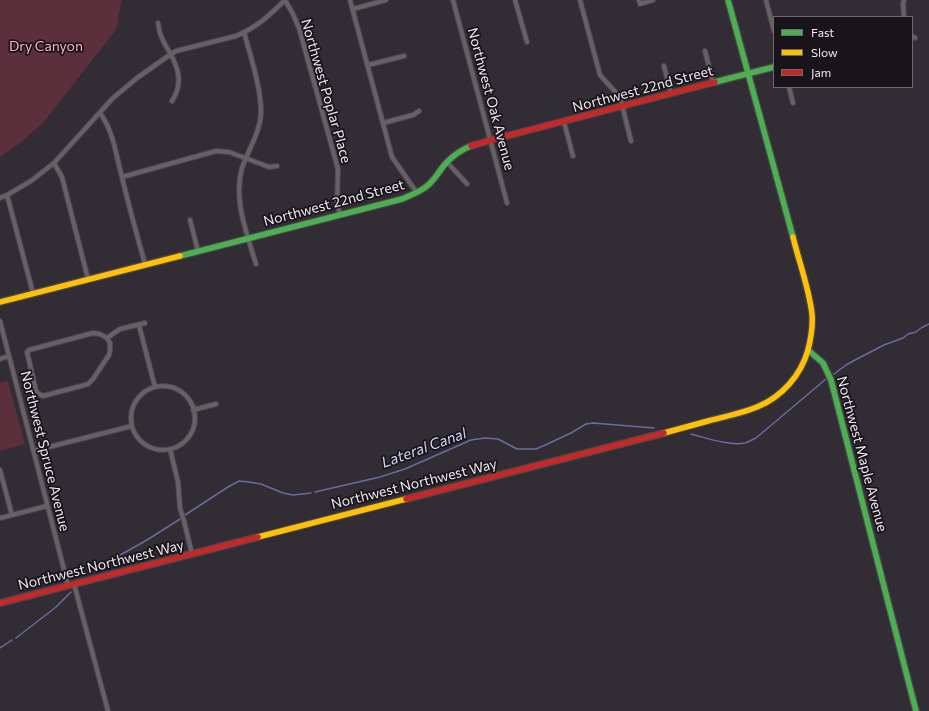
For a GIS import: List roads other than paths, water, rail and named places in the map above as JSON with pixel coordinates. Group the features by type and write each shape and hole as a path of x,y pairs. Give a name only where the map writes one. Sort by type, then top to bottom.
{"street":[{"path":"0,198 30,181 54,164 113,98 136,78 176,51 236,36 256,26 285,0"},
{"name":"Northwest Poplar Place","path":"285,0 299,28 338,169 337,203 340,215"},
{"path":"350,0 392,157 417,193"},
{"path":"353,9 386,0"},
{"name":"Northwest Oak Avenue","path":"453,0 507,204"},
{"path":"515,0 527,42"},
{"path":"580,0 600,75 620,97 631,141"},
{"path":"639,2 653,0"},
{"path":"728,0 808,294 812,314 808,350"},
{"path":"766,0 773,27"},
{"path":"904,0 904,16"},
{"path":"158,23 159,32 163,42 171,54 179,75 176,95 172,101"},
{"path":"244,32 258,89 261,115 252,147 242,169 240,183 241,211 256,264"},
{"path":"705,51 713,82"},
{"path":"368,65 404,56"},
{"path":"664,66 671,94"},
{"name":"Northwest 22nd Street","path":"0,302 402,199 417,193 428,186 447,162 466,148 491,140 773,67"},
{"path":"789,88 793,103"},
{"path":"383,123 413,115 419,111"},
{"path":"100,113 110,131 145,264"},
{"path":"564,122 573,156"},
{"path":"122,177 216,151 228,152 269,167 277,166"},
{"path":"447,162 467,184"},
{"path":"54,164 62,177 88,279"},
{"path":"7,195 33,293"},
{"path":"190,220 198,251"},
{"name":"Northwest Spruce Avenue","path":"0,321 48,506 108,711"},
{"path":"107,338 120,329 146,323"},
{"path":"139,325 155,387"},
{"path":"93,333 100,334 107,338 110,343 108,355 93,379 88,384 43,396 36,391 27,357 27,352 29,350 93,333"},
{"name":"Northwest Northwest Way","path":"0,603 753,409 766,403 788,386 797,375 808,350"},
{"name":"Northwest Maple Avenue","path":"808,350 823,364 831,380 916,711"},
{"path":"0,358 9,356"},
{"path":"166,386 176,389 184,394 191,403 194,414 194,425 190,435 182,443 170,449 162,450 151,448 146,445 134,434 131,423 131,413 134,404 147,390 155,387 166,386"},
{"path":"193,410 216,404"},
{"path":"33,451 132,426"},
{"path":"170,449 178,482 180,508 192,554"},
{"path":"0,470 12,515"},
{"path":"0,518 48,506"}],"waterway":[{"name":"Lateral Canal","path":"834,374 855,360 884,345 916,332 929,324"},
{"name":"Lateral Canal","path":"691,434 725,443 738,444 748,442 756,438 826,379"},
{"name":"Lateral Canal","path":"315,492 380,477 405,469 471,440 485,438 498,439 517,449 536,449 571,433 586,424 593,423 654,428"},
{"name":"Lateral Canal","path":"185,515 239,481 261,484 283,493 293,495 311,493"},
{"name":"Lateral Canal","path":"106,563 180,519"},
{"path":"16,638 56,607 71,592"},
{"path":"0,648 12,640"}],"park label":[{"name":"Dry Canyon","path":"46,46"}]}
